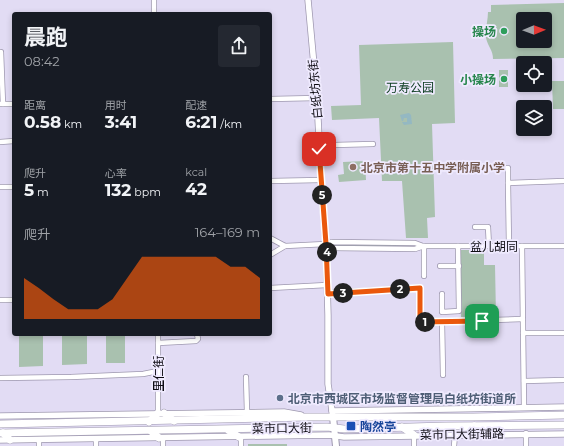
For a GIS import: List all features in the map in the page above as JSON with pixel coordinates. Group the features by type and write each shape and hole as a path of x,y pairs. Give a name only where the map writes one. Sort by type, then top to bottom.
{"main road":[{"path":"231,419 244,412"},
{"path":"149,422 161,413 174,421"},
{"name":"菜市口大街","path":"0,424 149,422 307,417 332,414 473,417 564,415"},
{"path":"332,414 336,446"},
{"name":"菜市口大街","path":"1,433 228,429 335,432 344,429 402,427 564,425"},
{"path":"458,434 474,426"},
{"path":"402,427 414,435"},
{"path":"228,429 240,437"},
{"path":"151,431 162,438 172,430"},
{"path":"1,433 10,440"}],"street":[{"path":"154,0 154,12"},
{"name":"白纸坊东街","path":"308,0 317,98 318,143 326,244 328,294 328,384 332,414"},
{"path":"0,52 1,104 12,104"},
{"path":"272,99 317,98"},
{"path":"0,142 12,142"},
{"path":"318,143 334,145 373,144"},
{"path":"439,168 508,168 510,246"},
{"path":"272,181 321,180"},
{"path":"508,183 564,181"},
{"path":"0,187 12,187"},
{"path":"475,227 488,226 489,246"},
{"path":"272,239 285,246"},
{"name":"盆儿胡同","path":"285,246 326,244 331,248 415,249 424,246 564,246"},
{"path":"272,254 285,246"},
{"path":"424,246 424,276"},
{"path":"442,294 442,312 459,312 458,246"},
{"path":"522,246 524,408"},
{"path":"440,266 458,266"},
{"path":"272,288 327,285"},
{"path":"328,294 420,288 420,322 523,320"},
{"path":"0,300 12,300"},
{"path":"442,322 443,375"},
{"path":"523,333 564,333"},
{"name":"里仁街","path":"158,336 158,371 161,413"},
{"path":"158,343 196,341 198,339 197,336"},
{"path":"0,378 143,374 158,371"},
{"path":"244,412 246,377"},
{"path":"524,381 564,380"},
{"path":"332,414 564,407"},
{"path":"0,416 284,412 307,417"},
{"name":"菜市口大街辅路","path":"0,440 39,443 96,439 240,437 335,432 344,437 526,433 564,434"},
{"path":"526,433 526,446"},
{"path":"454,446 458,434"},
{"path":"414,435 414,446"},
{"path":"240,437 241,446"},
{"path":"162,438 163,446"},
{"path":"96,439 96,446"}],"green space":[{"name":"操场","path":"564,3 564,58 552,58 552,56 516,56 516,59 493,59 486,38 488,12 491,12 491,5"},
{"name":"万寿公园","path":"453,42 455,123 432,124 435,217 427,218 428,238 406,238 402,181 382,181 379,118 332,120 331,106 361,105 359,45"},
{"name":"小操场","path":"499,70 508,70 508,87 499,87"},
{"path":"552,81 564,81 564,109 553,109"},
{"path":"365,161 366,180 339,182 338,175 344,174 343,162"},
{"path":"415,243 424,246 415,249 331,248 326,244"},
{"path":"460,250 484,250 484,265 495,265 496,316 461,317"},
{"path":"19,336 43,336 43,366 19,367"},
{"path":"62,336 87,336 87,364 62,365"},
{"path":"106,336 125,336 125,363 106,363"},
{"path":"248,444 287,444 287,446 248,446"}],"shaded area":[{"path":"409,113 411,115 412,124 404,125 402,122 407,122 407,118 404,118 402,121 400,115"}],"place":[{"name":"操场","path":"504,31"},
{"name":"小操场","path":"504,79"},
{"name":"北京市第十五中学附属小学","path":"353,167"},
{"name":"北京市西城区市场监督管理局白纸坊街道所","path":"280,398"},
{"name":"陶然亭","path":"351,426"}],"route":[{"path":"319,149 328,294 420,288 420,322 482,321"}]}
